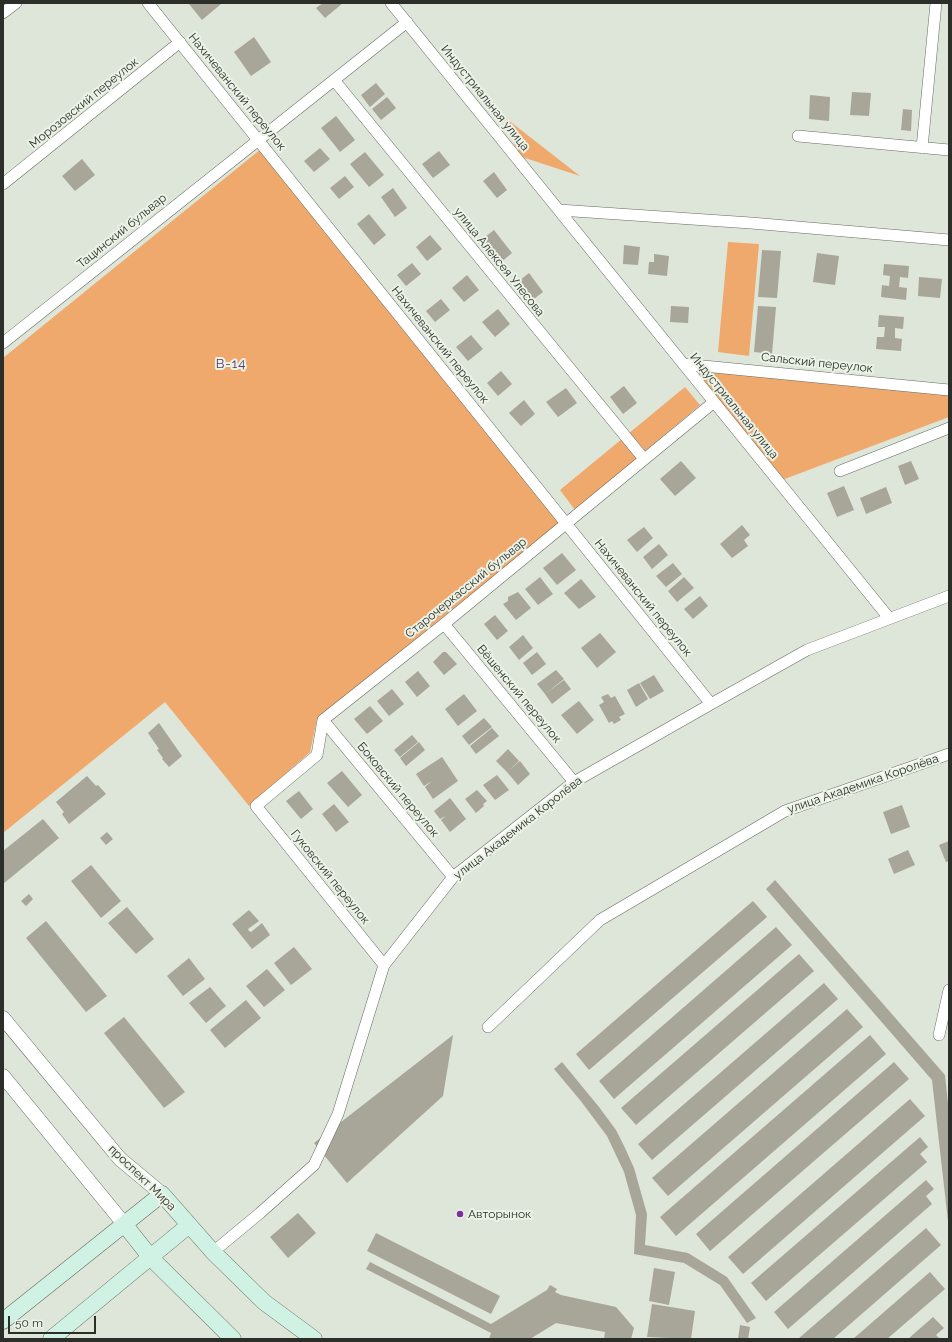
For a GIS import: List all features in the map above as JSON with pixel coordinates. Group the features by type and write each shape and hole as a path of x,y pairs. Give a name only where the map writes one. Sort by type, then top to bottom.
{"main road":[{"name":"проспект Мира","path":"162,1194 188,1226 264,1302 314,1339"},
{"path":"3,1321 162,1194"},
{"path":"125,1225 151,1258 233,1339"},
{"path":"51,1339 188,1226"}],"street":[{"path":"3,13 16,3"},
{"name":"Нахичеванский переулок","path":"148,3 711,704"},
{"name":"Индустриальная улица","path":"391,3 889,618"},
{"path":"922,148 936,3"},
{"name":"Тацинский бульвар","path":"3,343 406,22"},
{"name":"Морозовский переулок","path":"3,184 180,42"},
{"name":"улица Алексея Улесова","path":"334,80 644,460"},
{"path":"798,136 949,150"},
{"path":"559,210 751,223 949,240"},
{"name":"Сальский переулок","path":"683,364 949,390"},
{"name":"Старочеркасский бульвар","path":"323,720 444,624 714,402"},
{"path":"840,471 949,428"},
{"name":"улица Академика Королёва","path":"213,1252 314,1165 338,1114 384,965 453,877 574,782 711,704 807,650 949,596"},
{"name":"Вёшенский переулок","path":"444,624 574,782"},
{"name":"Гуковский переулок","path":"323,720 317,755 256,806 384,965"},
{"name":"Боковский переулок","path":"323,720 453,877"},
{"name":"улица Академика Королёва","path":"488,1027 600,920 785,811 949,754"},
{"path":"939,1035 949,990"},
{"name":"проспект Мира","path":"3,1018 120,1159 162,1194"},
{"path":"3,1076 125,1225"}],"shaded area":[{"path":"503,116 580,176 519,156"},
{"path":"261,149 560,522 317,719 310,752 249,806 165,702 3,833 3,358"},
{"path":"728,242 759,244 749,356 718,352"},
{"path":"698,370 949,393 949,417 782,480 695,373"},
{"path":"685,387 700,405 575,510 560,490"}],"building":[{"path":"323,3 343,3 325,18 316,8"},
{"path":"189,4 221,4 202,20"},
{"path":"254,37 271,62 251,76 234,52"},
{"path":"376,83 385,94 370,107 361,95"},
{"path":"852,92 871,93 869,116 850,115"},
{"path":"810,95 830,97 829,121 809,119"},
{"path":"387,97 396,108 381,120 372,109"},
{"path":"903,109 912,110 911,131 901,130"},
{"path":"336,116 355,140 340,152 321,128"},
{"path":"320,148 330,159 314,172 304,161"},
{"path":"439,151 450,165 433,178 422,164"},
{"path":"365,152 384,175 369,187 350,164"},
{"path":"82,159 95,175 75,191 62,176"},
{"path":"494,172 507,190 497,198 483,181"},
{"path":"345,176 354,187 339,199 330,188"},
{"path":"393,188 407,208 395,217 381,197"},
{"path":"369,214 386,235 374,245 357,224"},
{"path":"494,230 512,253 499,264 480,241"},
{"path":"430,235 442,249 427,261 416,247"},
{"path":"624,245 640,247 638,265 623,264"},
{"path":"762,250 781,251 777,298 758,297"},
{"path":"817,253 839,256 835,285 813,282"},
{"path":"654,254 669,256 667,276 648,274 649,262 654,262"},
{"path":"412,263 421,274 406,286 397,275"},
{"path":"884,264 909,266 908,278 900,277 899,287 907,288 906,300 881,297 882,285 889,286 890,276 883,275"},
{"path":"529,273 543,292 530,302 515,284"},
{"path":"467,275 479,290 464,302 452,288"},
{"path":"919,277 942,279 940,298 918,296"},
{"path":"441,299 450,310 435,322 426,311"},
{"path":"671,306 689,307 688,323 670,322"},
{"path":"758,306 776,307 772,354 754,352"},
{"path":"498,309 510,324 495,337 482,322"},
{"path":"879,315 904,317 903,329 895,328 895,338 902,339 901,351 876,349 877,337 884,337 885,327 878,327"},
{"path":"471,335 483,349 468,361 456,347"},
{"path":"501,371 512,384 498,396 487,383"},
{"path":"624,386 637,403 623,414 610,397"},
{"path":"566,388 577,403 558,417 546,402"},
{"path":"524,400 535,414 521,426 509,413"},
{"path":"681,461 696,478 675,496 660,479"},
{"path":"911,461 919,479 905,485 898,466"},
{"path":"844,486 854,510 837,517 827,493"},
{"path":"886,487 892,503 866,514 860,498"},
{"path":"742,525 750,535 744,540 748,546 732,558 720,544"},
{"path":"644,527 653,538 637,552 627,540"},
{"path":"659,544 668,555 652,569 643,557"},
{"path":"562,553 576,570 557,585 543,568"},
{"path":"673,563 682,574 666,587 656,576"},
{"path":"540,577 553,594 538,605 525,589"},
{"path":"684,577 694,588 677,602 668,591"},
{"path":"581,579 596,597 579,609 564,593"},
{"path":"518,592 531,608 516,620 503,604 508,601 508,597"},
{"path":"700,596 708,606 693,619 684,609"},
{"path":"495,615 508,631 497,640 484,624"},
{"path":"600,633 616,652 597,668 581,648"},
{"path":"523,635 533,648 519,660 509,647"},
{"path":"443,652 446,652 457,664 444,675 433,662"},
{"path":"537,652 546,664 532,675 523,663"},
{"path":"556,670 564,679 545,694 537,684"},
{"path":"418,671 430,686 417,697 405,682"},
{"path":"654,675 664,691 650,699 640,683"},
{"path":"564,680 571,689 552,704 545,694"},
{"path":"639,683 648,699 636,707 627,690"},
{"path":"392,689 404,704 389,716 377,701"},
{"path":"464,694 477,711 458,726 445,709"},
{"path":"608,694 611,698 615,696 625,714 619,717 621,720 614,724 612,721 609,723 599,705 604,702 601,697"},
{"path":"579,701 594,720 577,734 561,715"},
{"path":"370,706 383,721 367,734 354,719"},
{"path":"484,718 492,727 469,745 462,736"},
{"path":"159,723 182,756 169,767 162,759 163,758 157,750 159,749 148,733"},
{"path":"492,728 499,736 476,754 470,746"},
{"path":"412,735 418,742 400,757 394,750"},
{"path":"419,742 425,750 406,766 400,758"},
{"path":"508,749 519,761 507,772 496,761"},
{"path":"442,757 458,781 433,799 425,787 432,781 424,786 416,774"},
{"path":"520,761 530,774 518,785 507,772"},
{"path":"342,771 362,795 348,807 327,783"},
{"path":"497,775 509,790 495,800 483,785"},
{"path":"87,776 106,794 69,824 62,814 64,812 56,802"},
{"path":"477,790 487,801 476,813 465,799"},
{"path":"299,791 313,809 301,819 286,801"},
{"path":"450,798 466,819 450,832 441,820 446,816 440,819 434,811"},
{"path":"334,804 349,822 336,832 322,814"},
{"path":"902,805 910,827 891,834 883,812"},
{"path":"43,819 59,838 3,884 3,851"},
{"path":"107,832 113,839 106,845 100,838"},
{"path":"949,841 949,861 946,862 939,845"},
{"path":"908,850 915,865 894,874 888,859"},
{"path":"91,865 121,901 101,918 71,881"},
{"path":"775,880 945,1075 949,1113 949,1230 932,1080 766,889"},
{"path":"29,894 33,899 26,906 21,901"},
{"path":"753,901 767,917 589,1070 576,1054"},
{"path":"127,907 154,939 136,954 108,923"},
{"path":"249,910 259,921 248,929 249,931 251,932 262,923 270,935 252,949 232,924"},
{"path":"46,921 107,996 86,1012 26,938"},
{"path":"776,927 792,945 614,1099 599,1081"},
{"path":"294,947 312,969 291,985 274,963"},
{"path":"799,954 814,971 636,1125 621,1108"},
{"path":"189,958 205,979 183,996 167,976"},
{"path":"267,969 285,990 264,1007 246,986"},
{"path":"824,983 838,999 652,1160 638,1144"},
{"path":"210,987 226,1006 206,1023 189,1003"},
{"path":"246,1000 261,1018 225,1048 210,1030"},
{"path":"847,1009 863,1027 668,1196 652,1178"},
{"path":"124,1017 185,1092 164,1108 104,1033"},
{"path":"453,1035 443,1096 347,1183 314,1143"},
{"path":"870,1035 886,1054 676,1236 660,1217"},
{"path":"562,1062 616,1130 625,1148 634,1168 647,1214 645,1245 688,1253 727,1277 756,1318 747,1323 720,1285 684,1263 634,1254 636,1215 624,1172 607,1136 554,1069"},
{"path":"894,1062 909,1079 710,1251 696,1234"},
{"path":"910,1099 925,1116 743,1274 728,1257"},
{"path":"920,1137 928,1147 920,1154 927,1162 766,1301 751,1283"},
{"path":"926,1180 934,1189 926,1196 932,1204 788,1329 774,1312"},
{"path":"298,1213 316,1233 288,1258 270,1237"},
{"path":"926,1228 941,1245 833,1339 798,1339"},
{"path":"376,1233 500,1296 491,1314 367,1251"},
{"path":"370,1262 491,1324 547,1290 550,1285 557,1289 555,1292 561,1295 616,1307 634,1328 631,1339 604,1339 605,1332 556,1323 530,1339 489,1339 491,1333 366,1269"},
{"path":"654,1268 675,1272 669,1305 649,1301"},
{"path":"930,1272 945,1289 887,1339 853,1339"},
{"path":"652,1304 695,1311 691,1339 647,1337"},
{"path":"933,1317 944,1328 936,1335 940,1339 908,1339"},
{"path":"740,1325 750,1327 748,1339 738,1339"}],"place":[{"name":"Авторынок","path":"460,1214"}],"district":[{"name":"В-14","path":"231,364"}]}
